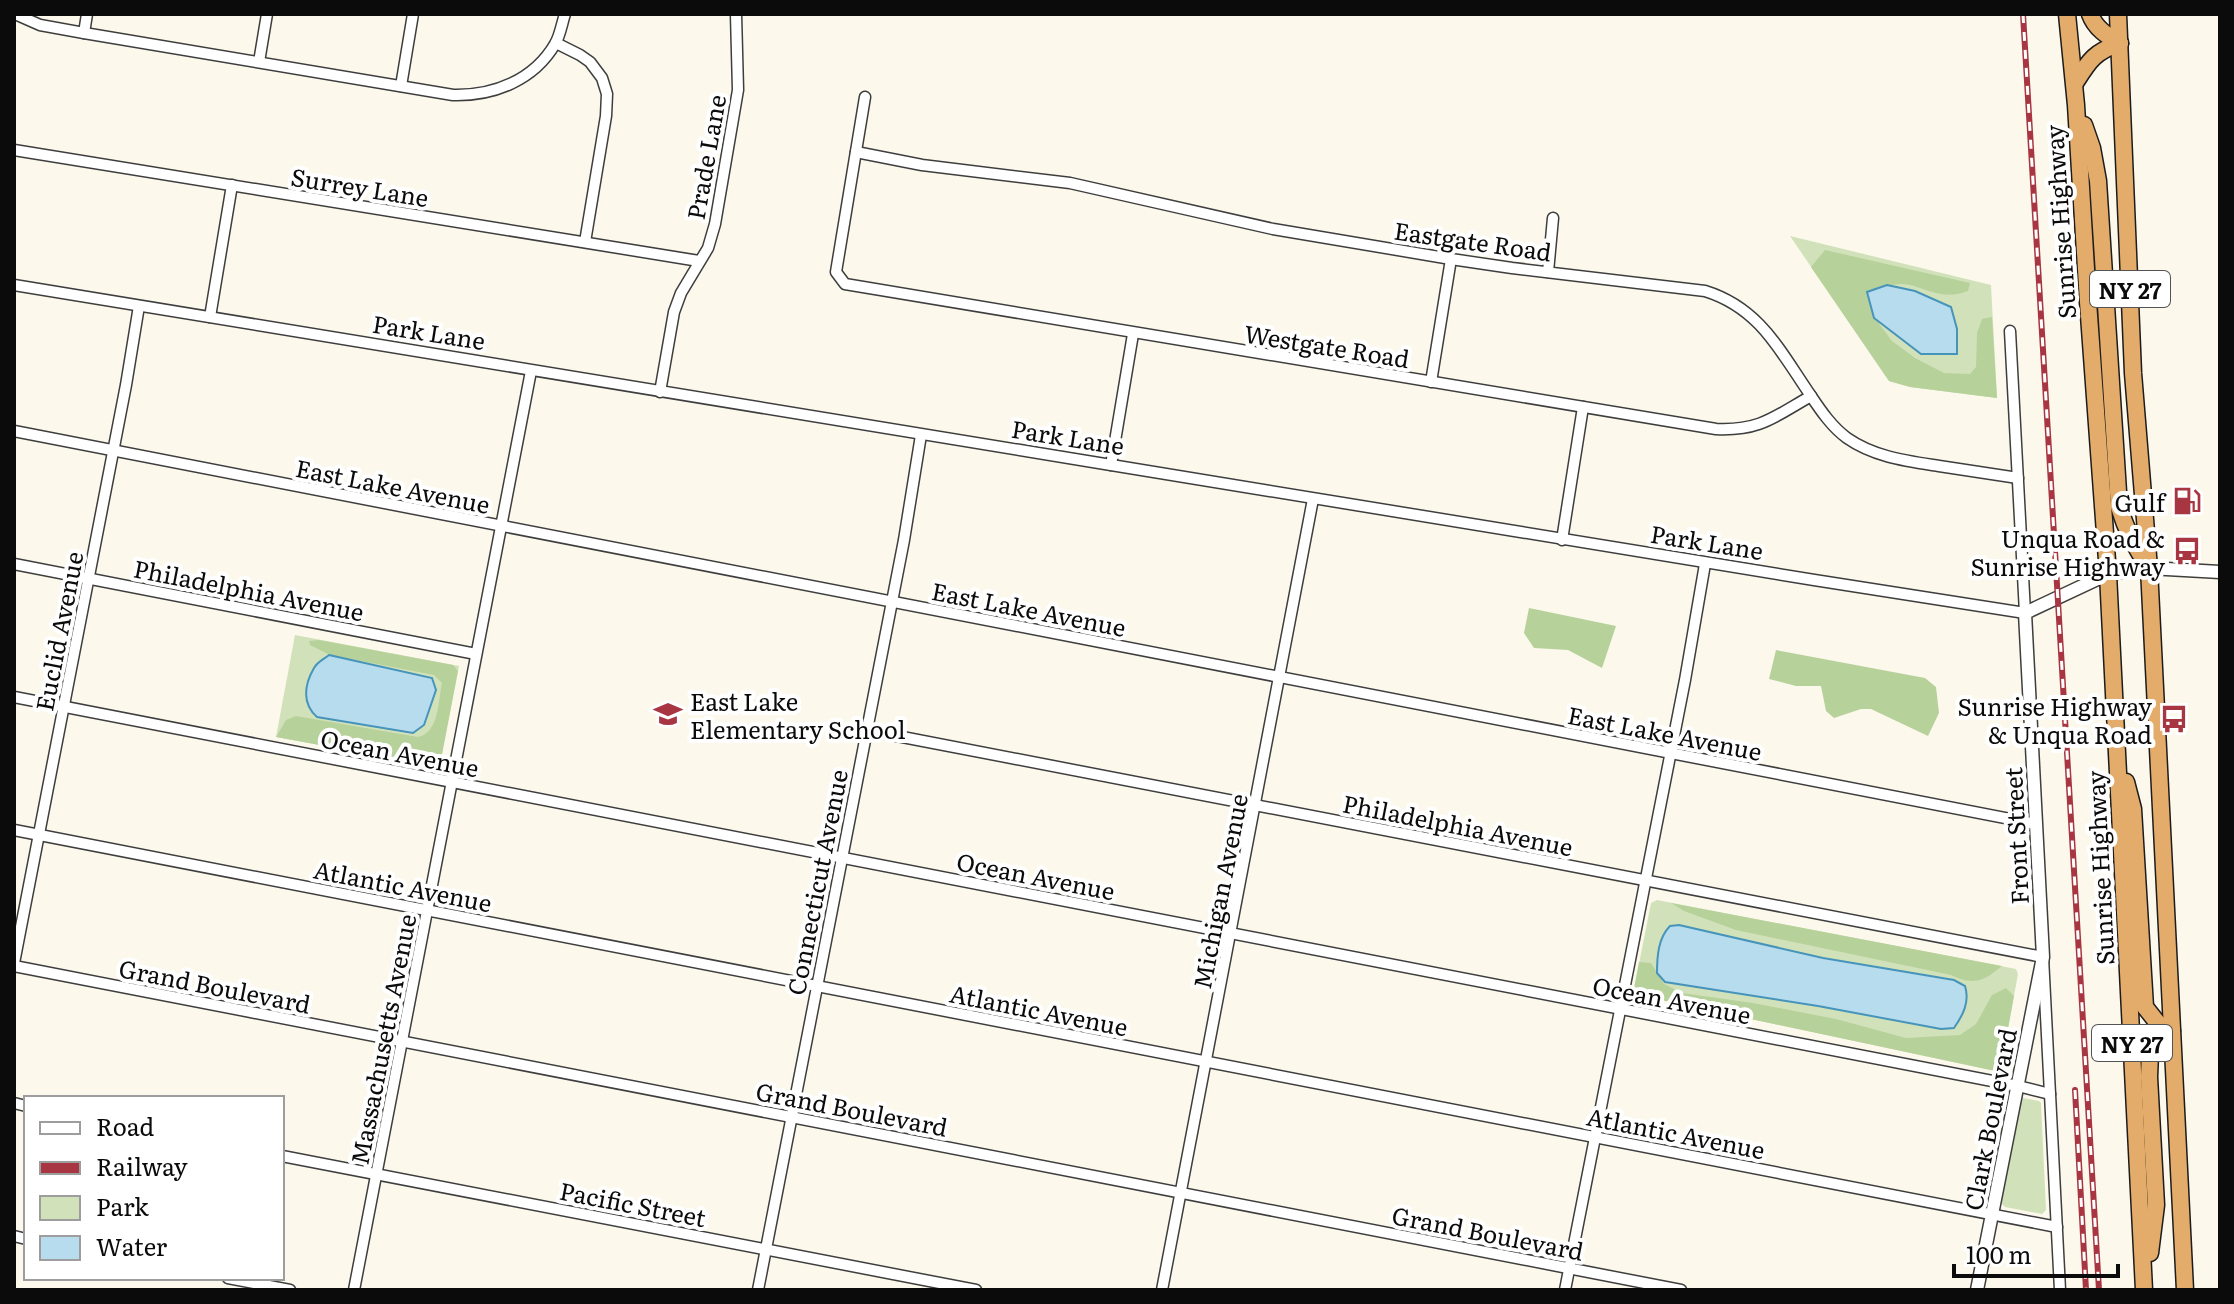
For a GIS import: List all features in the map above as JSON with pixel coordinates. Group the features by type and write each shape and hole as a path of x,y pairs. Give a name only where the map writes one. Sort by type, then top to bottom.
{"highway":[{"name":"Sunrise Highway","path":"2067,14 2075,83 2108,574 2145,1290"},
{"path":"2090,14 2104,35 2120,43"},
{"name":"NY 27","path":"2118,14 2133,373 2149,568 2168,1031 2185,1290"},
{"path":"2075,83 2102,49 2120,43"},
{"path":"2076,105 2092,148 2098,181 2119,507 2135,549 2149,568"},
{"path":"2088,302 2120,331 2133,373"},
{"path":"2117,746 2133,809 2145,1007 2168,1031 2156,1038 2150,1053 2156,1205 2145,1290"}],"street":[{"path":"15,14 40,25 453,95 489,93 524,76 556,43 565,14"},
{"path":"84,33 87,14"},
{"path":"259,62 267,14"},
{"path":"401,86 413,14"},
{"name":"Prade Lane","path":"660,392 674,312 681,293 708,248 715,224 738,90 736,14"},
{"path":"556,43 590,62 602,78 607,94 585,242"},
{"path":"856,152 865,97"},
{"name":"Surrey Lane","path":"14,150 699,261"},
{"name":"Eastgate Road","path":"856,152 922,165 1070,183 1273,229 1451,259 1683,287 1721,296 1743,308 1763,326 1835,428 1866,450 1894,458 2018,478"},
{"name":"Westgate Road","path":"856,152 836,272 845,284 1716,429 1738,430 1766,422 1811,396"},
{"path":"210,317 232,185"},
{"path":"1548,272 1553,218"},
{"path":"1431,382 1451,259"},
{"name":"Park Lane","path":"14,285 1705,564 2025,613"},
{"name":"Euclid Avenue","path":"14,965 139,306"},
{"name":"Front Street","path":"2010,331 2060,1290"},
{"path":"1111,465 1133,334"},
{"name":"Massachusetts Avenue","path":"354,1290 531,371"},
{"path":"1562,540 1583,407"},
{"name":"East Lake Avenue","path":"14,431 2036,824"},
{"name":"Connecticut Avenue","path":"758,1290 904,540 921,435"},
{"name":"Michigan Avenue","path":"1162,1290 1313,499"},
{"name":"Philadelphia Avenue","path":"14,564 476,654"},
{"path":"1565,1290 1705,564"},
{"path":"2025,613 2108,574 2149,568 2220,572"},
{"name":"Ocean Avenue","path":"14,697 2050,1094"},
{"name":"Philadelphia Avenue","path":"866,730 2043,957"},
{"name":"Atlantic Avenue","path":"14,830 2057,1227"},
{"name":"Clark Boulevard","path":"1977,1290 2043,957"},
{"name":"Grand Boulevard","path":"14,965 1681,1290"},
{"name":"Pacific Street","path":"284,1156 976,1290"},
{"path":"238,1280 290,1290"}],"green space":[{"path":"1790,236 1991,285 1997,398 1910,387 1889,381"},
{"path":"1825,250 1970,283 1968,291 1946,295 1911,285 1893,285 1872,299 1877,321 1892,341 1915,358 1944,373 1970,374 1976,367 1977,333 1982,319 1992,317 1997,398 1910,387 1889,381 1811,267"},
{"path":"1529,608 1616,626 1602,668 1568,650 1534,648 1524,633"},
{"path":"295,635 459,666 439,767 276,737"},
{"path":"319,640 453,665 458,671 441,760 434,766 276,737 286,720 296,716 418,737 434,723 442,683 434,675 330,655 310,645 309,641"},
{"path":"1776,650 1925,678 1936,687 1939,713 1928,736 1871,709 1834,718 1826,711 1821,686 1796,686 1769,679"},
{"path":"1657,900 2016,969 2018,974 2000,1072 1633,994 1651,903"},
{"path":"1671,903 2002,966 1984,978 1966,980 1736,930 1684,911"},
{"path":"1639,962 1651,963 1664,984 1682,993 1836,1019 1906,1038 1960,1035 1976,1024 1992,995 2006,988 2014,996 2000,1072 1633,994"},
{"path":"2023,1098 2041,1103 2046,1210 2042,1214 2005,1207 2001,1203"}],"water":[{"path":"1887,285 1915,291 1951,307 1957,329 1957,354 1921,354 1874,318 1867,292"},
{"path":"329,655 432,678 436,690 424,725 413,733 317,717 309,706 307,688 315,666"},
{"path":"1679,925 1823,958 1954,980 1965,986 1965,1008 1954,1028 1941,1029 1665,982 1657,973 1659,948 1670,926"}],"railway":[{"path":"2023,14 2099,1290"},
{"path":"2075,1090 2086,1290"}],"place":[{"name":"Gulf","path":"2187,501"},
{"name":"Unqua Road & Sunrise Highway","path":"2187,551"},
{"name":"East Lake Elementary School","path":"668,714"},
{"name":"Sunrise Highway & Unqua Road","path":"2174,719"}]}
